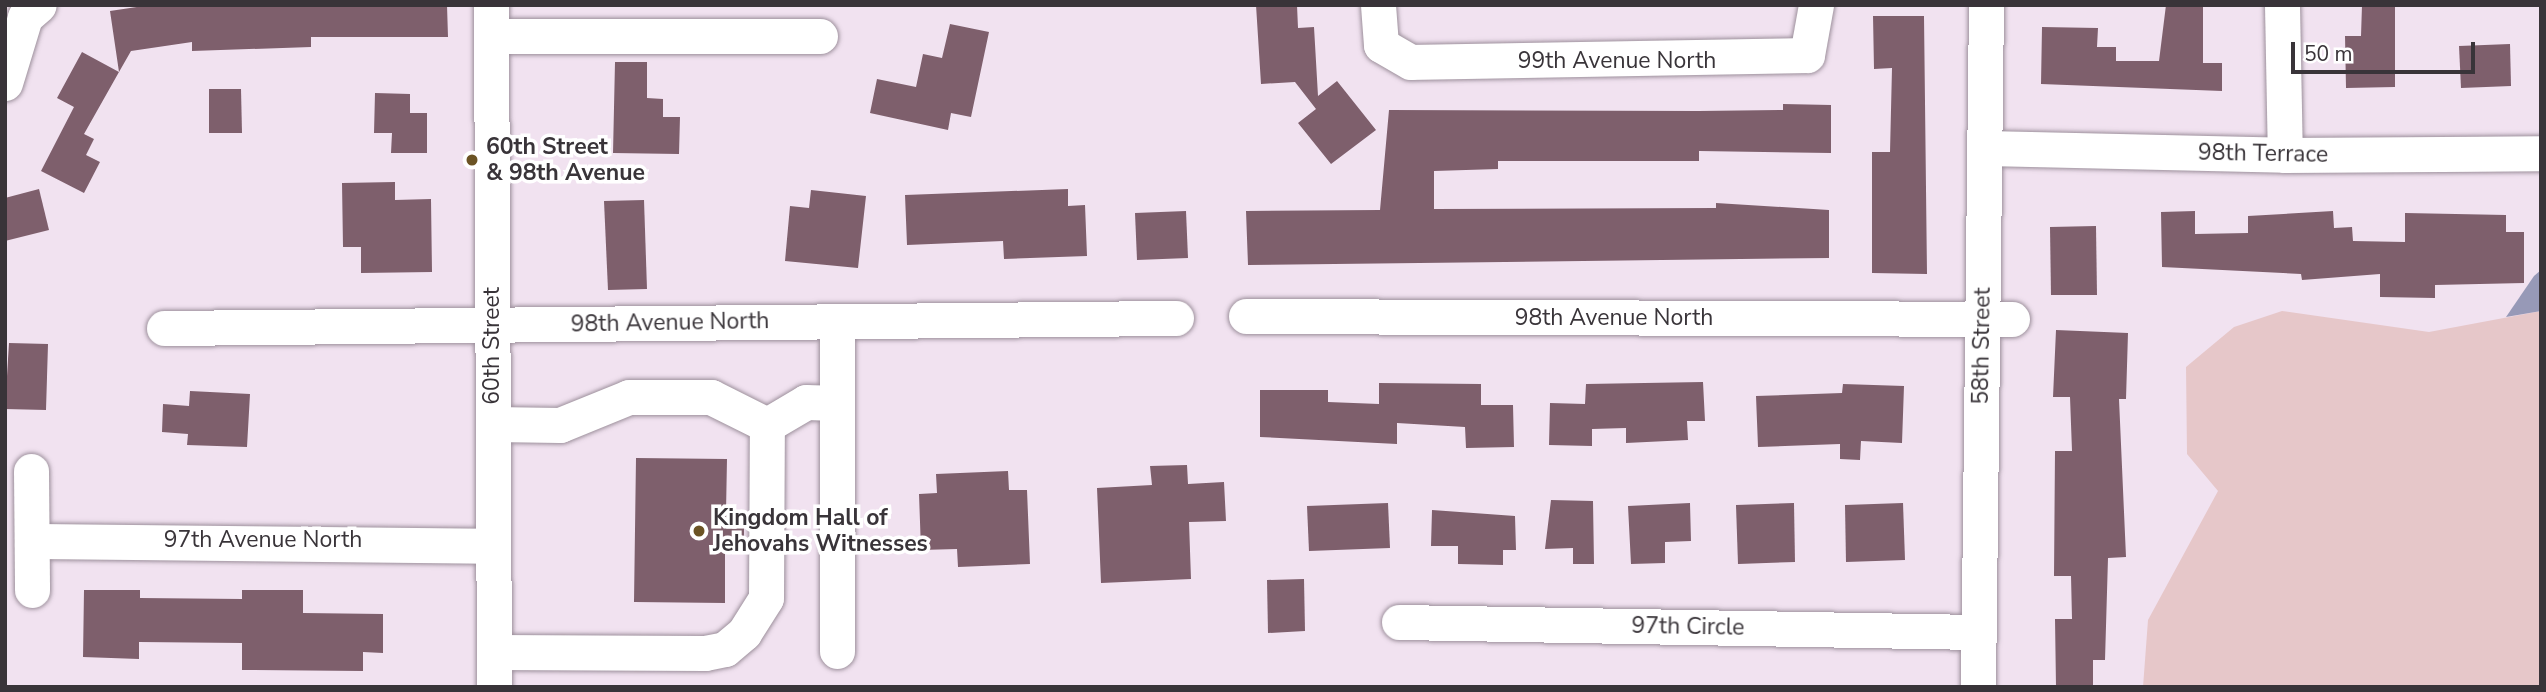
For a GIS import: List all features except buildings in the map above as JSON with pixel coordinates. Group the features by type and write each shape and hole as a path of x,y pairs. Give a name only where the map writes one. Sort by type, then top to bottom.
{"street":[{"name":"99th Avenue North","path":"1378,5 1381,45 1411,62 1771,59 1807,55 1816,5"},
{"name":"58th Street","path":"1978,687 1978,632 1997,319 1986,148 1986,5"},
{"path":"2282,5 2285,155"},
{"path":"5,83 26,9"},
{"path":"491,21 820,36"},
{"name":"60th Street","path":"491,21 494,687"},
{"name":"98th Terrace","path":"1986,148 2285,155 2541,153"},
{"name":"98th Avenue North","path":"1246,316 1997,319"},
{"name":"98th Avenue North","path":"164,328 1176,318"},
{"path":"837,321 837,651"},
{"path":"492,424 560,425 629,397 711,397 767,425"},
{"path":"767,425 806,402 837,403"},
{"path":"494,652 705,653 734,641 759,617 766,598 767,425"},
{"path":"31,471 32,590"},
{"name":"97th Avenue North","path":"32,541 493,546"},
{"name":"97th Circle","path":"1399,622 1978,632"}],"shaded area":[{"path":"2282,311 2429,332 2541,311 2541,687 2143,687 2148,620 2218,491 2187,454 2186,367 2234,327"}],"water":[{"path":"2541,270 2541,311 2506,317 2534,276"}],"place":[{"name":"60th Street & 98th Avenue","path":"472,160"},
{"name":"Kingdom Hall of Jehovahs Witnesses","path":"699,531"}]}
